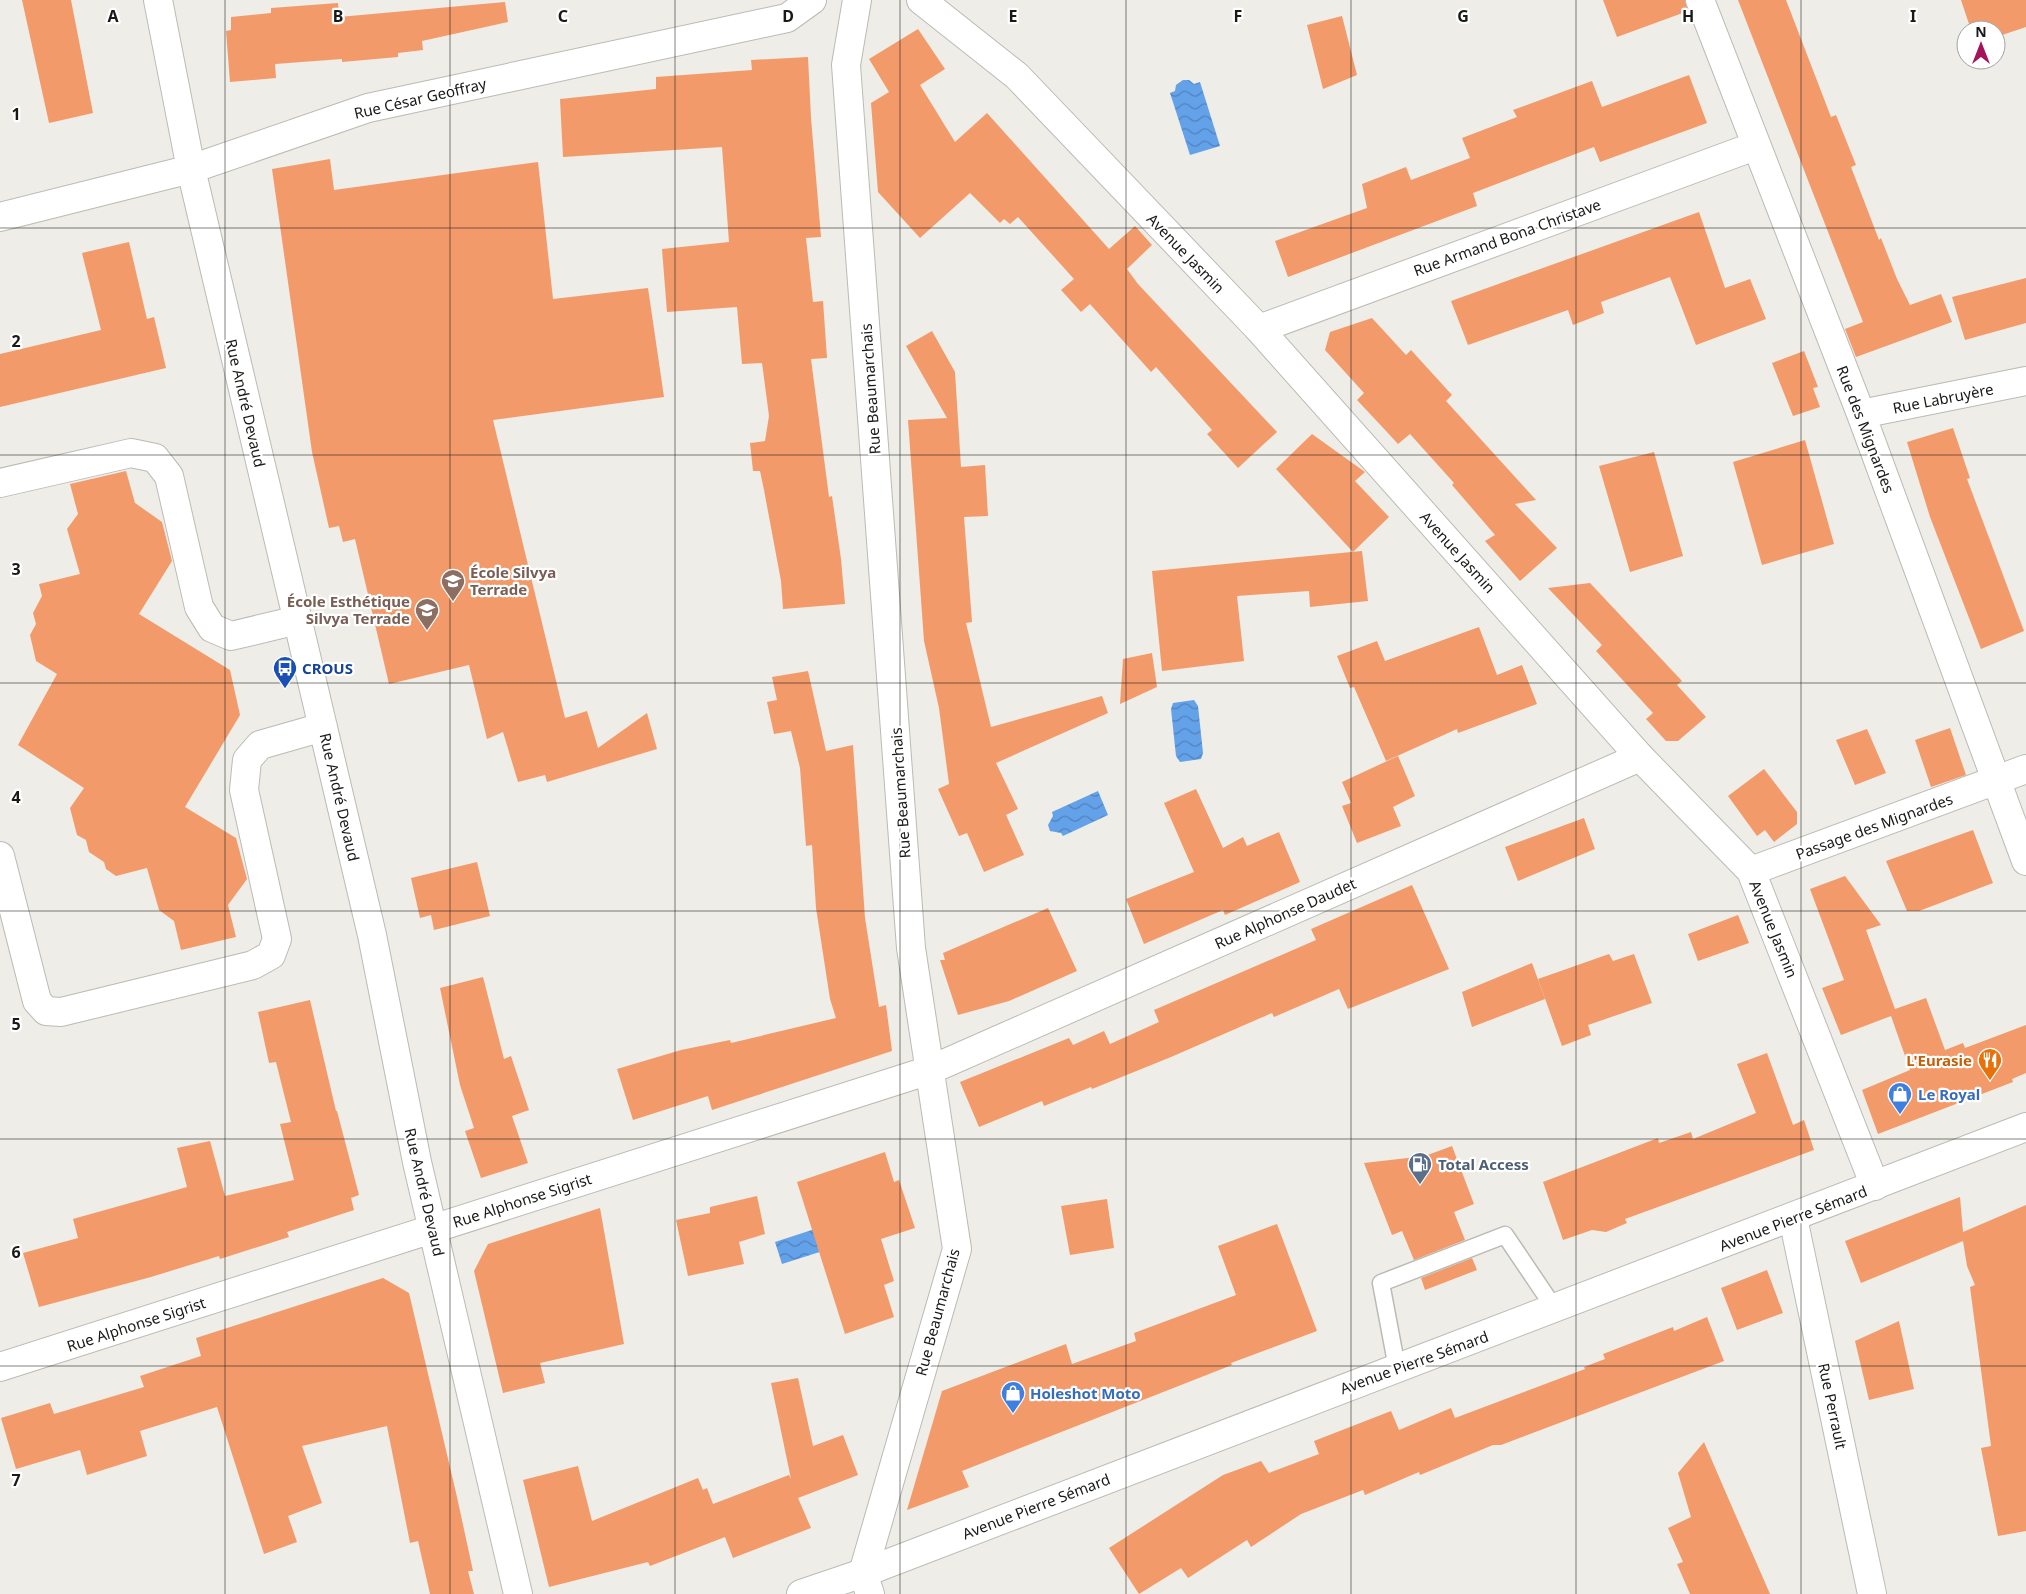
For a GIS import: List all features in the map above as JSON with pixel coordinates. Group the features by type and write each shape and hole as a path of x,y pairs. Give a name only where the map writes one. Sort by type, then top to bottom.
{"street":[{"name":"Rue André Devaud","path":"158,0 191,169 372,935 417,1162 518,1594"},
{"name":"Rue César Geoffray","path":"0,217 191,169 368,108 786,18 812,0"},
{"name":"Rue Beaumarchais","path":"857,0 846,75 912,948 957,1250 866,1583"},
{"name":"Avenue Jasmin","path":"921,0 1016,76 1259,329 1640,757 1751,871 1875,1186"},
{"name":"Rue des Mignardes","path":"1700,0 1755,146 1861,414 2026,861"},
{"name":"Rue Armand Bona Christave","path":"1259,329 1755,146"},
{"name":"Rue Labruyère","path":"1861,414 2026,381"},
{"path":"0,483 131,453 155,458 168,476 199,607 212,628 231,636 298,620"},
{"path":"0,856 37,1000 46,1011 70,1010 253,965 271,955 277,939 244,790 247,760 260,745 323,727"},
{"name":"Rue Alphonse Daudet","path":"930,1070 1640,757"},
{"name":"Passage des Mignardes","path":"1751,871 2026,769"},
{"name":"Rue Alphonse Sigrist","path":"0,1367 930,1070"},
{"name":"Avenue Pierre Sémard","path":"801,1594 866,1583 1397,1368 1793,1218 2026,1127"},
{"name":"Rue Perrault","path":"1793,1218 1872,1594"}],"lane":[{"path":"1397,1368 1381,1283 1505,1235 1555,1309"}],"water":[{"path":"1183,80 1189,80 1194,84 1200,82 1220,146 1190,155 1170,93 1175,91 1176,85"},
{"path":"1194,700 1198,706 1203,753 1201,759 1180,762 1176,756 1171,709 1173,703"},
{"path":"1098,791 1108,815 1063,836 1061,833 1050,831 1048,825 1053,816 1052,812"},
{"path":"821,1227 829,1249 782,1264 775,1242"}],"building":[{"path":"22,0 71,0 93,113 49,123"},
{"path":"1603,0 1685,0 1688,11 1617,37"},
{"path":"1738,0 1786,0 1831,117 1836,115 1856,165 1851,167 1879,240 1881,238 1897,279 1910,305 1941,294 1952,322 1856,357 1845,329 1863,322"},
{"path":"1961,0 2026,0 2026,27 2006,34 2006,20 1968,20"},
{"path":"505,2 508,22 422,41 423,50 398,53 398,57 342,62 342,59 275,64 276,78 230,82 226,31 231,30 231,17 271,13 271,8 338,3 339,17"},
{"path":"1342,16 1357,75 1323,89 1307,25"},
{"path":"918,29 945,69 920,85 955,142 987,113 1109,249 1135,226 1152,245 1127,269 1138,284 1277,432 1238,468 1207,434 1212,430 1156,367 1151,372 1090,304 1081,312 1061,290 1074,279 1018,217 1010,224 1004,219 1000,223 970,193 920,238 878,192 871,103 889,92 869,59"},
{"path":"808,57 821,237 806,238 813,302 823,301 827,358 811,359 829,497 832,496 841,559 845,604 783,609 781,581 764,490 760,471 753,471 750,443 765,441 769,416 762,363 742,364 737,307 667,312 662,249 729,242 722,147 563,157 560,99 656,89 656,77 752,70 751,60"},
{"path":"1689,75 1707,123 1600,162 1594,147 1473,193 1477,206 1288,277 1275,241 1367,208 1362,184 1406,167 1411,180 1470,158 1462,138 1517,117 1513,110 1592,81 1602,107"},
{"path":"330,159 334,190 538,162 553,299 648,288 664,397 493,420 565,718 587,711 598,748 647,713 657,749 547,782 545,775 518,782 503,732 487,739 469,665 389,684 355,539 343,542 339,526 329,528 312,452 272,169"},
{"path":"1699,212 1725,288 1750,279 1766,319 1696,345 1670,277 1601,302 1604,313 1573,325 1568,310 1468,345 1451,301"},
{"path":"129,242 147,319 154,317 166,368 0,407 0,354 101,330 82,253"},
{"path":"2026,278 2026,323 1965,340 1952,297"},
{"path":"1372,318 1406,355 1411,350 1452,395 1446,401 1536,500 1515,504 1557,548 1520,581 1485,541 1495,535 1452,485 1454,483 1410,434 1398,444 1357,400 1364,393 1325,350 1330,332"},
{"path":"932,331 955,372 961,467 985,465 988,516 964,517 972,622 966,623 991,727 1102,696 1108,713 996,763 1018,809 1006,815 1024,855 984,872 967,833 959,836 938,789 949,784 939,708 924,641 908,420 947,418 906,346"},
{"path":"1804,351 1818,387 1813,388 1820,407 1793,416 1772,363"},
{"path":"1953,428 1970,478 1967,479 2024,631 1981,649 1930,517 1907,442"},
{"path":"1312,434 1365,472 1355,481 1389,517 1353,552 1276,469"},
{"path":"1805,440 1834,544 1762,565 1733,462"},
{"path":"1654,452 1683,556 1630,572 1599,466"},
{"path":"126,471 135,503 162,522 172,561 139,614 230,670 240,715 185,807 236,838 247,879 228,905 236,937 181,950 174,921 159,910 147,868 116,876 106,869 104,862 89,852 86,840 77,835 70,808 84,788 18,745 57,674 36,661 30,635 36,624 33,613 42,596 39,584 80,574 67,529 78,514 70,484"},
{"path":"1362,551 1368,601 1310,607 1309,591 1237,596 1244,661 1162,671 1152,571"},
{"path":"1590,583 1682,681 1677,685 1706,717 1678,741 1666,741 1646,719 1653,713 1596,651 1602,645 1548,588"},
{"path":"1479,627 1497,675 1522,665 1537,704 1458,733 1457,729 1386,761 1354,687 1350,688 1337,656 1377,641 1385,661"},
{"path":"1152,653 1157,687 1120,704 1123,659"},
{"path":"808,671 826,751 853,745 865,918 879,1007 886,1005 892,1051 712,1110 708,1096 633,1120 617,1069 681,1050 730,1040 731,1043 836,1018 830,999 816,908 812,845 806,846 800,768 791,731 774,734 767,702 777,700 772,677"},
{"path":"1950,728 1966,775 1931,787 1915,740"},
{"path":"1867,729 1886,773 1855,785 1836,740"},
{"path":"1398,756 1415,796 1393,807 1401,826 1357,843 1342,806 1351,803 1342,782"},
{"path":"1764,769 1797,812 1797,824 1774,842 1765,830 1757,836 1728,796"},
{"path":"1196,789 1223,848 1243,837 1247,846 1279,832 1300,882 1225,915 1223,910 1144,944 1126,899 1194,872 1164,803"},
{"path":"1584,818 1595,849 1518,881 1505,847"},
{"path":"1973,830 1993,883 1919,911 1907,911 1886,861"},
{"path":"477,862 490,916 434,930 431,915 420,918 411,878"},
{"path":"1845,876 1881,925 1866,930 1895,1009 1926,998 1945,1050 1963,1043 1965,1048 2026,1025 2026,1073 2012,1079 2013,1082 1878,1134 1862,1090 1910,1070 1891,1016 1841,1035 1822,988 1844,980 1810,889"},
{"path":"1412,885 1449,969 1348,1009 1339,989 1274,1017 1272,1013 1092,1089 1091,1087 1044,1106 1042,1101 979,1127 960,1082 1069,1038 1073,1045 1104,1031 1110,1044 1159,1022 1154,1010 1316,940 1311,929"},
{"path":"1048,908 1077,971 1009,1001 958,1015 940,960 945,960 943,953"},
{"path":"1738,915 1749,943 1698,961 1688,934"},
{"path":"1609,954 1613,961 1634,954 1652,1003 1588,1025 1591,1035 1562,1046 1538,979"},
{"path":"1532,963 1545,999 1472,1027 1462,992"},
{"path":"483,977 504,1059 511,1056 529,1110 512,1116 528,1163 481,1178 465,1131 474,1128 460,1085 440,988"},
{"path":"310,1000 336,1111 359,1195 351,1198 354,1210 287,1232 289,1237 220,1259 219,1256 151,1277 39,1307 23,1253 78,1238 73,1219 187,1187 177,1148 210,1141 225,1196 294,1180 280,1124 291,1122 276,1062 269,1063 258,1012"},
{"path":"1767,1053 1793,1125 1804,1120 1814,1150 1625,1219 1627,1223 1606,1232 1592,1230 1563,1240 1543,1182 1658,1138 1659,1143 1691,1132 1693,1139 1756,1113 1737,1064"},
{"name":"Total Access","path":"1452,1146 1474,1204 1454,1212 1465,1240 1414,1260 1402,1231 1392,1235 1364,1163 1425,1156"},
{"path":"885,1152 894,1182 899,1180 915,1228 881,1239 894,1281 884,1285 894,1317 845,1334 797,1182"},
{"path":"757,1196 765,1234 739,1242 744,1264 688,1276 676,1220 710,1213 710,1207"},
{"path":"1960,1197 1963,1232 2026,1205 2026,1531 1998,1536 1981,1448 1991,1446 1970,1287 1975,1285 1967,1266 1963,1241 1861,1283 1845,1241"},
{"path":"1107,1199 1114,1248 1070,1255 1061,1206"},
{"path":"600,1208 624,1344 540,1363 545,1383 503,1393 474,1271 488,1244"},
{"path":"1277,1224 1317,1331 1231,1363 1232,1365 962,1471 969,1487 907,1510 942,1391 1066,1344 1072,1364 1136,1341 1134,1333 1236,1295 1218,1246"},
{"path":"1472,1258 1477,1270 1425,1290 1421,1278"},
{"path":"1767,1270 1783,1313 1737,1330 1721,1288"},
{"path":"383,1278 409,1293 473,1571 468,1571 474,1594 430,1594 418,1541 410,1543 387,1426 302,1446 322,1503 288,1516 297,1542 264,1554 217,1407 140,1431 147,1456 87,1475 80,1450 16,1469 1,1418 50,1403 54,1414 144,1387 140,1376 201,1356 196,1338"},
{"path":"1707,1317 1724,1361 1501,1445 1493,1445 1420,1475 1419,1472 1365,1495 1363,1490 1301,1514 1251,1547 1247,1540 1188,1578 1181,1568 1139,1594 1109,1548 1223,1475 1261,1461 1269,1473 1319,1454 1314,1441 1391,1411 1399,1430 1451,1408 1455,1418 1585,1369 1584,1367 1605,1359 1603,1354 1673,1327 1674,1331"},
{"path":"1899,1321 1914,1389 1869,1400 1855,1341"},
{"path":"798,1378 813,1446 843,1435 858,1475 798,1498 811,1528 733,1558 725,1537 650,1566 648,1562 549,1587 523,1480 578,1466 592,1521 698,1478 703,1490 707,1488 713,1504 789,1475 791,1479 771,1383"},
{"path":"1704,1442 1770,1594 1690,1594 1677,1564 1683,1562 1668,1528 1691,1517 1678,1473"}],"place":[{"name":"École Silvya Terrade","path":"453,602"},
{"name":"École Esthétique Silvya Terrade","path":"427,631"},
{"name":"CROUS","path":"285,689"},
{"name":"L'Eurasie","path":"1990,1081"},
{"name":"Le Royal","path":"1900,1115"},
{"name":"Total Access","path":"1420,1185"},
{"name":"Holeshot Moto","path":"1013,1414"}]}
